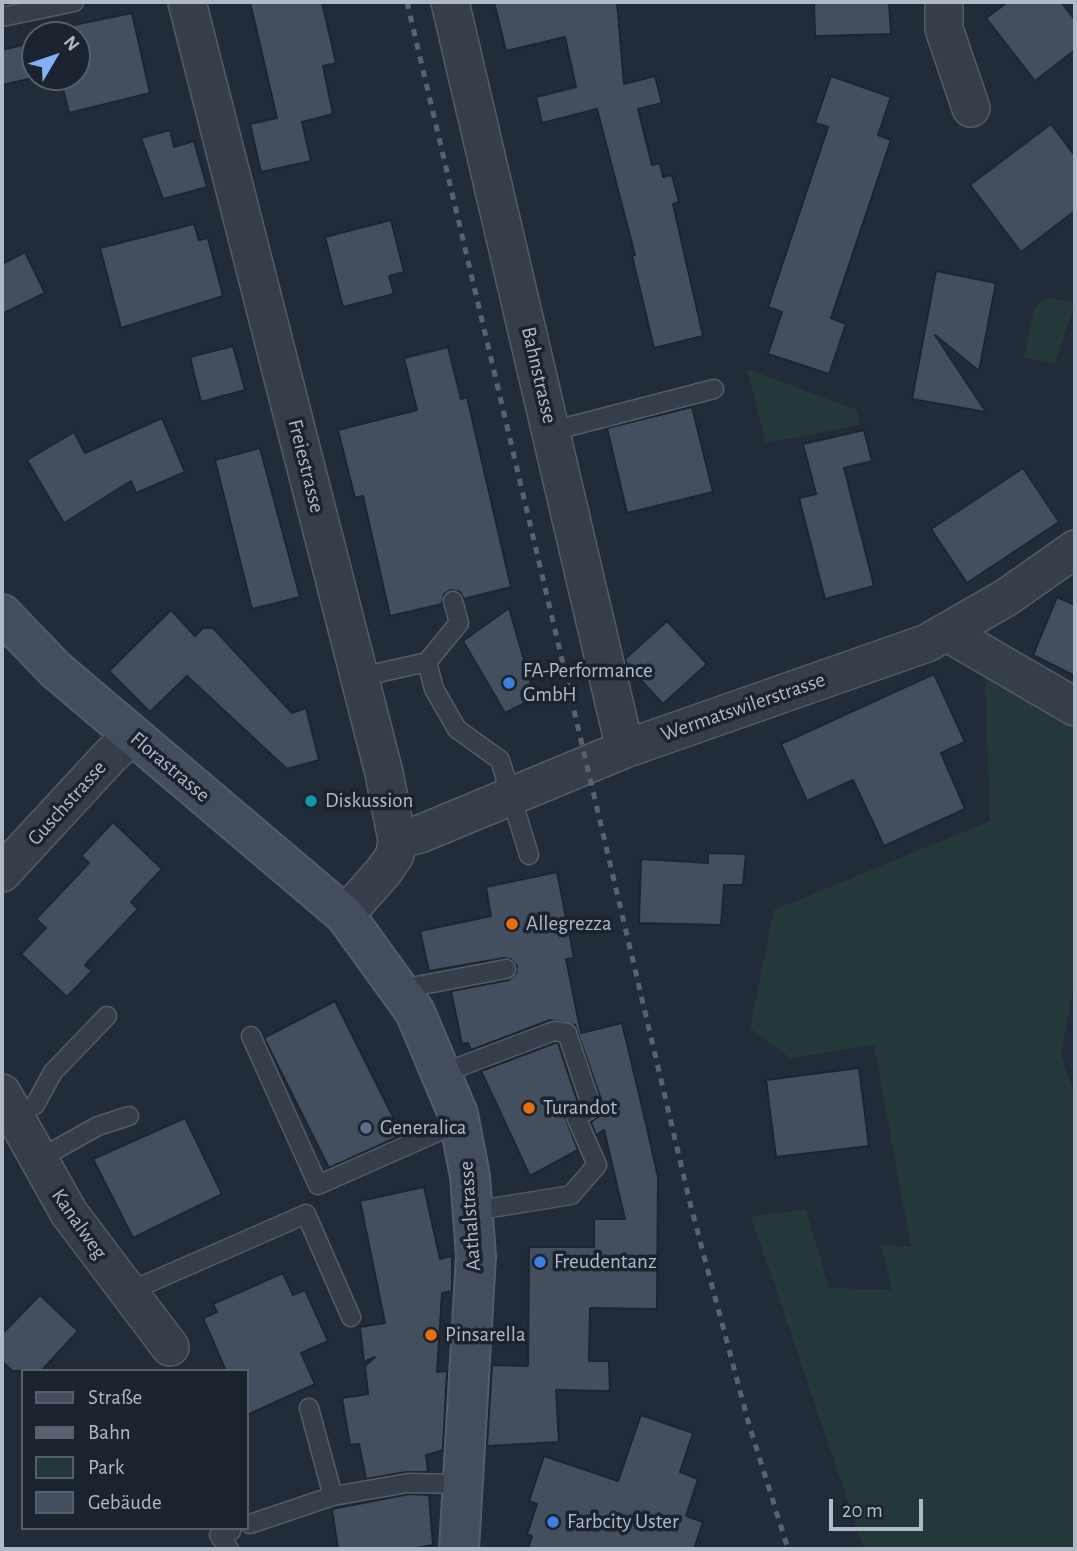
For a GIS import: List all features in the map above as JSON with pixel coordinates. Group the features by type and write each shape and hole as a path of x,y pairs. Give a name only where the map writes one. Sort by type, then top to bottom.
{"main road":[{"name":"Florastrasse","path":"2,614 56,670 345,915"},
{"name":"Aathalstrasse","path":"345,915 401,989 415,1012 443,1073 460,1122 470,1176 476,1256 459,1549"}],"street":[{"name":"Freiestrasse","path":"187,2 360,677 384,773 397,840"},
{"name":"Bahnstrasse","path":"450,2 625,749"},
{"path":"944,2 944,29 971,108"},
{"name":"Wermatswilerstrasse","path":"397,840 420,834 625,749 927,643 1007,597 1075,548"},
{"path":"948,633 1075,706"},
{"name":"Guschstrasse","path":"2,873 111,755 133,735"},
{"path":"345,915 384,871 395,855 397,840"},
{"name":"Kanalweg","path":"18,1099 37,1160 69,1213 170,1347"}],"lane":[{"path":"2,17 74,2"},
{"path":"552,431 714,389"},
{"path":"360,677 427,662 459,623 453,601"},
{"path":"427,662 434,689 457,729 500,760 529,855"},
{"path":"401,989 506,969"},
{"path":"18,1099 53,1072 107,1016"},
{"path":"443,1073 554,1031 567,1032 592,1108 576,1117 597,1165 571,1195 473,1211"},
{"path":"251,1036 318,1185 460,1122"},
{"path":"37,1160 98,1126 130,1116"},
{"path":"128,1292 306,1214 351,1317"},
{"path":"309,1409 333,1496"},
{"path":"250,1524 333,1496 408,1483 463,1484"}],"green space":[{"path":"1047,297 1075,303 1055,364 1024,358 1034,309"},
{"path":"747,369 857,410 860,425 766,443"},
{"path":"985,675 1075,729 1075,978 1061,1055 1075,1097 1075,1549 864,1549 751,1216 806,1210 829,1288 892,1290 881,1245 911,1247 874,1045 790,1058 750,1028 774,910 990,821"}],"building":[{"path":"250,2 322,2 336,63 323,66 333,114 302,122 311,161 261,172 250,124 277,118"},
{"path":"494,2 617,2 624,84 655,76 662,103 638,109 652,165 660,163 663,177 672,175 679,202 673,204 703,336 654,348 632,256 635,255 597,109 542,123 536,97 576,87 565,37 506,51"},
{"path":"814,2 889,2 891,34 815,36"},
{"path":"1008,2 1061,2 1075,20 1075,50 1035,81 986,18"},
{"path":"132,13 150,93 69,113 64,91 91,91 91,21"},
{"path":"21,45 21,81 2,85 2,50"},
{"path":"831,76 891,97 878,135 891,140 831,318 846,324 829,374 768,354 782,312 768,307 828,127 815,123"},
{"path":"1051,124 1075,156 1075,211 1021,252 970,185"},
{"path":"170,130 174,147 194,141 207,187 163,199 141,138"},
{"path":"391,220 404,272 389,276 394,294 343,307 325,237"},
{"path":"194,224 199,240 208,238 223,296 121,328 100,248"},
{"path":"25,252 45,293 2,314 2,264"},
{"path":"936,271 996,283 979,371 935,335 986,412 912,399"},
{"path":"233,346 245,390 201,402 190,357"},
{"path":"448,347 461,399 467,397 511,587 464,599 460,592 451,590 444,594 442,604 390,616 363,496 355,498 338,430 417,410 404,358"},
{"path":"692,407 713,492 627,513 607,428"},
{"path":"162,418 185,472 136,493 131,481 64,523 27,460 74,432 85,453"},
{"path":"864,430 872,461 844,468 874,586 825,599 799,498 816,494 803,444"},
{"path":"260,448 300,597 252,609 215,460"},
{"path":"1023,468 1059,522 967,583 931,529"},
{"path":"1057,597 1075,605 1075,676 1033,655"},
{"path":"509,608 535,698 505,713 463,641"},
{"path":"171,610 195,636 203,628 213,628 292,713 306,708 319,760 287,769 187,676 150,712 109,671"},
{"path":"667,621 707,664 663,704 627,665 625,659"},
{"path":"934,674 965,742 941,753 965,809 884,846 853,780 807,801 781,744"},
{"path":"113,822 162,869 131,902 138,909 85,965 92,971 67,997 21,954 46,928 36,919 89,863 81,856"},
{"path":"708,853 746,854 743,885 724,885 721,925 639,923 641,859 708,863"},
{"path":"557,872 574,958 566,959 581,1033 622,1023 647,1128 658,1177 657,1309 590,1308 589,1361 609,1361 610,1391 556,1390 559,1442 487,1446 492,1365 528,1366 529,1247 594,1247 594,1219 625,1219 604,1130 596,1135 591,1122 601,1115 603,1105 575,1025 550,1020 471,1050 468,1043 462,1044 451,991 509,980 516,973 517,966 510,959 504,958 429,971 420,931 491,916 486,887"},
{"path":"335,1001 402,1135 329,1168 264,1038"},
{"path":"558,1043 578,1103 567,1110 565,1117 578,1150 530,1176 481,1071"},
{"path":"859,1068 869,1146 776,1157 766,1080"},
{"path":"185,1118 222,1194 133,1238 93,1159"},
{"path":"424,1187 440,1259 452,1256 452,1291 442,1293 437,1372 447,1371 443,1448 426,1455 428,1472 406,1472 366,1479 359,1444 350,1445 342,1398 368,1394 365,1366 375,1357 364,1362 360,1327 385,1323 360,1201"},
{"path":"283,1273 293,1295 305,1290 328,1341 301,1353 315,1384 248,1415 248,1369 225,1369 203,1318 217,1312 213,1304"},
{"path":"40,1295 78,1331 43,1369 21,1371 12,1371 2,1361 2,1334"},
{"path":"641,1415 693,1433 680,1472 698,1479 686,1516 703,1522 694,1549 528,1549 532,1536 527,1534 537,1504 529,1501 544,1456 618,1481"},
{"path":"409,1494 429,1495 433,1545 411,1549 338,1549 332,1509"}],"railway":[{"path":"407,2 691,1207 748,1421 788,1549"}],"place":[{"name":"FA-Performance GmbH","path":"509,683"},
{"name":"Diskussion","path":"311,801"},
{"name":"Allegrezza","path":"512,924"},
{"name":"Turandot","path":"529,1108"},
{"name":"Generalica","path":"366,1128"},
{"name":"Freudentanz","path":"540,1262"},
{"name":"Pinsarella","path":"431,1335"},
{"name":"Farbcity Uster","path":"553,1522"}]}
